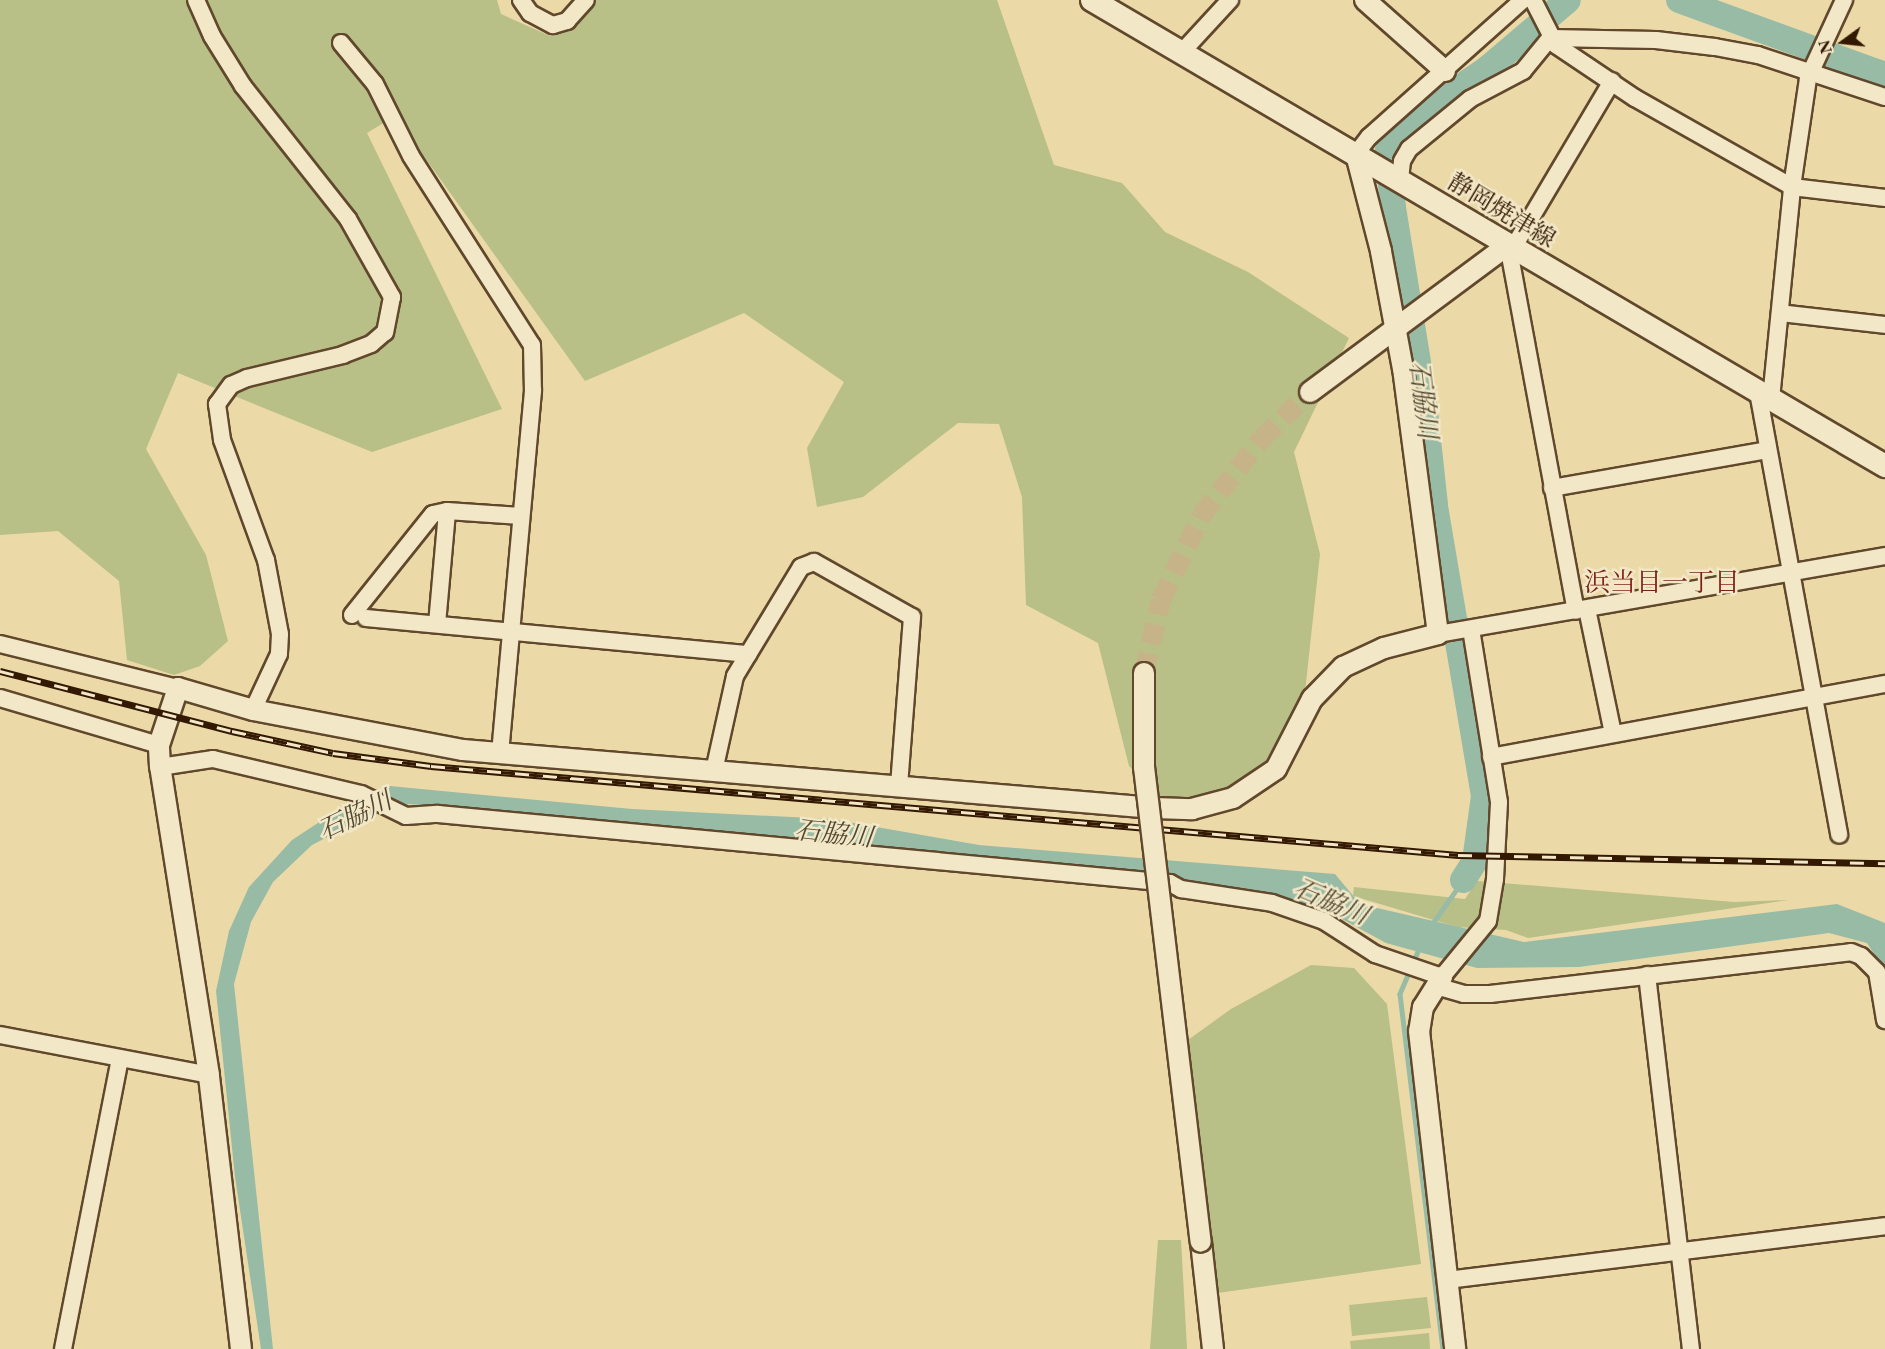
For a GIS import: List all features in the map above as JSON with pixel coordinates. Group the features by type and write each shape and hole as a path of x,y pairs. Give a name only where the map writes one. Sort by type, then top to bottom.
{"main road":[{"name":"静岡焼津線","path":"1092,0 1885,466"}],"street":[{"path":"196,0 212,36 243,87 348,219 392,297 385,332 371,344 342,355 247,378 231,385 217,404 222,440 266,560 279,633 279,654 253,710"},
{"path":"521,0 530,13 553,25 567,21 586,0"},
{"path":"1182,52 1230,0"},
{"path":"1365,0 1445,70"},
{"path":"1438,634 1399,327 1381,251 1364,159 1369,137 1523,0"},
{"path":"1533,0 1550,38 1556,45 1612,81 1792,187 1885,198"},
{"path":"1839,835 1768,450 1765,396 1780,313 1792,187 1810,70 1822,41 1844,0"},
{"path":"1550,38 1656,40 1715,47 1758,55 1810,70 1885,97"},
{"path":"1398,179 1402,161 1409,149 1470,99 1523,70 1550,38"},
{"path":"341,43 375,84 411,156 532,345 533,391 500,753"},
{"path":"1310,392 1510,246 1612,81"},
{"path":"1510,246 1552,488 1613,733"},
{"path":"1780,313 1885,325"},
{"path":"1552,488 1768,450"},
{"path":"521,516 447,511 433,514 359,616 748,654"},
{"path":"437,624 447,511"},
{"path":"0,644 178,688 253,710 463,750 1154,808 1192,809 1217,803 1250,788 1276,770 1312,699 1342,667 1384,648 1438,634 1885,556"},
{"path":"714,771 735,676 801,567 814,562 912,617 899,786"},
{"path":"1455,1349 1419,1031 1424,1007 1439,982 1488,921 1496,879 1499,802 1471,630"},
{"path":"1144,673 1144,767 1213,1349"},
{"path":"1491,757 1885,684"},
{"path":"178,688 159,746 160,767 209,1075 241,1349"},
{"path":"0,698 159,746"},
{"path":"160,767 213,759 361,794 406,816 438,814 1170,884 1181,889 1272,903 1324,921 1375,954 1422,970 1439,982 1464,993 1490,994 1851,952 1861,956 1876,972 1885,1020"},
{"path":"1647,975 1691,1349"},
{"path":"0,1035 209,1075"},
{"path":"63,1349 120,1059"},
{"path":"1447,1280 1885,1226"}],"green space":[{"path":"0,0 497,0 501,14 550,36 586,11 594,0 997,0 1054,165 1122,183 1165,232 1248,272 1349,338 1294,452 1320,554 1304,701 1269,764 1204,803 1161,799 1129,766 1098,643 1026,605 1022,497 999,424 958,423 863,497 817,507 807,448 844,382 744,313 585,381 395,116 367,133 502,409 372,452 178,373 146,449 206,555 228,641 200,666 174,675 127,660 119,581 58,531 0,535"},
{"path":"1477,881 1734,902 1789,900 1528,938 1506,930 1457,927 1353,896 1354,887 1465,899"},
{"path":"1311,965 1354,968 1387,1004 1421,1264 1218,1293 1188,1040 1231,1009"},
{"path":"1158,1240 1181,1240 1187,1349 1150,1349"},
{"path":"1427,1297 1431,1328 1352,1336 1349,1305"},
{"path":"1429,1333 1430,1349 1351,1349 1350,1341"}],"water":[{"path":"1827,43 1885,61 1885,87 1817,66"},
{"path":"390,786 632,809 831,819 979,845 1335,874 1360,904 1524,942 1837,904 1885,923 1885,971 1867,943 1829,933 1579,967 1477,968 1386,943 1320,907 1175,878 409,804 362,819 312,845 273,882 251,922 234,984 273,1349 261,1349 235,1177 216,991 229,931 249,887 292,840 327,817"}],"waterway":[{"name":"石脇川","path":"1463,880 1475,861 1484,796 1435,505 1423,393 1393,208 1388,151 1403,126 1487,69 1568,0"},
{"name":"石脇川","path":"1679,0 1885,75"},
{"path":"1432,924 1463,880"},
{"path":"1420,947 1400,994 1443,1349"}],"tunnel":[{"path":"1144,673 1161,600 1201,516 1261,439 1310,392"}],"railway":[{"path":"0,671 232,731 333,753 431,766 1458,855 1885,863"}],"district":[{"name":"浜当目一丁目","path":"1662,583"}]}
